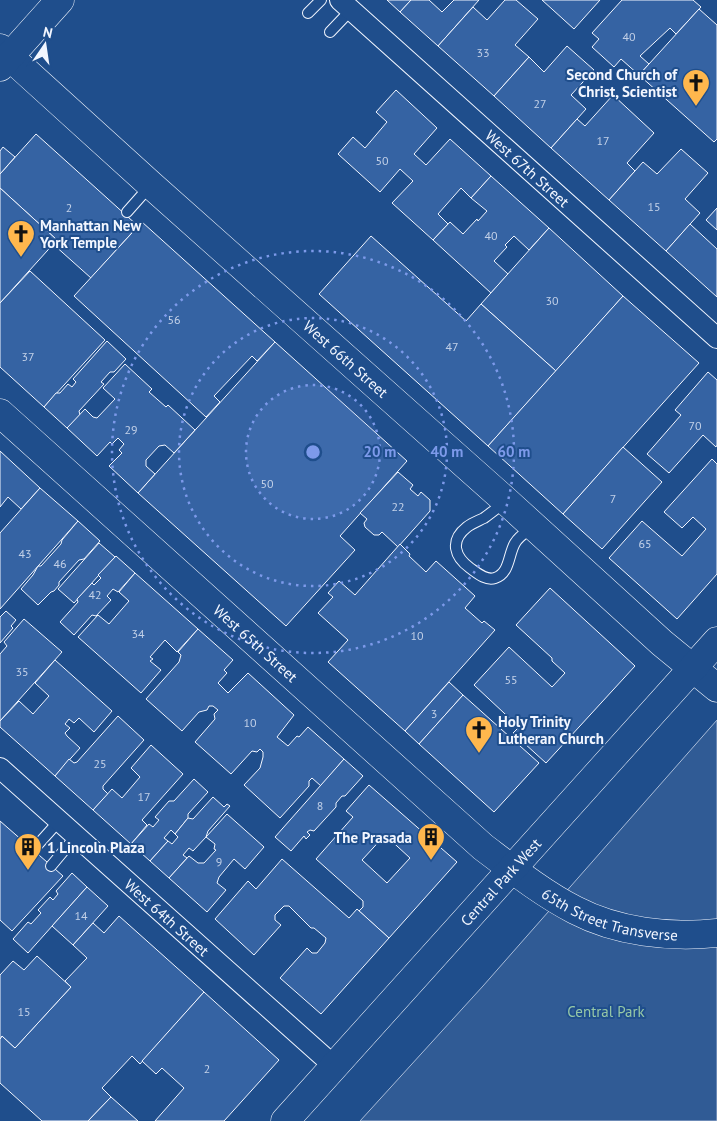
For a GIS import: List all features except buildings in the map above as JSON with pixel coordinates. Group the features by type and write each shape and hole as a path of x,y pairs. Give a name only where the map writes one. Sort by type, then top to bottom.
{"main road":[{"path":"3,57 60,0"},
{"name":"West 66th Street","path":"3,57 151,185 506,501 662,643 693,668"},
{"name":"West 65th Street","path":"0,413 483,847 512,870"},
{"name":"Central Park West","path":"285,1121 717,641"},
{"path":"693,668 717,688"},
{"name":"65th Street Transverse","path":"512,870 562,903 594,918 631,928 668,934 717,933"}],"street":[{"name":"West 67th Street","path":"346,5 717,338"},
{"name":"West 64th Street","path":"0,768 334,1066"}],"lane":[{"path":"308,13 321,0"},
{"path":"330,32 346,5"},
{"path":"127,212 151,185"},
{"path":"506,501 484,518 466,528 458,537 457,555 464,563 479,575 490,579 496,578 503,573 509,564 514,544 534,527"},
{"path":"33,850 59,821"},
{"path":"51,866 76,836"}],"shaded area":[{"name":"Central Park","path":"717,720 717,1121 360,1121 483,986"}],"place":[{"name":"Second Church of Christ, Scientist","path":"696,107"},
{"name":"Manhattan New York Temple","path":"21,258"},
{"name":"Holy Trinity Lutheran Church","path":"479,754"},
{"name":"The Prasada","path":"431,861"},
{"name":"1 Lincoln Plaza","path":"28,871"}]}
